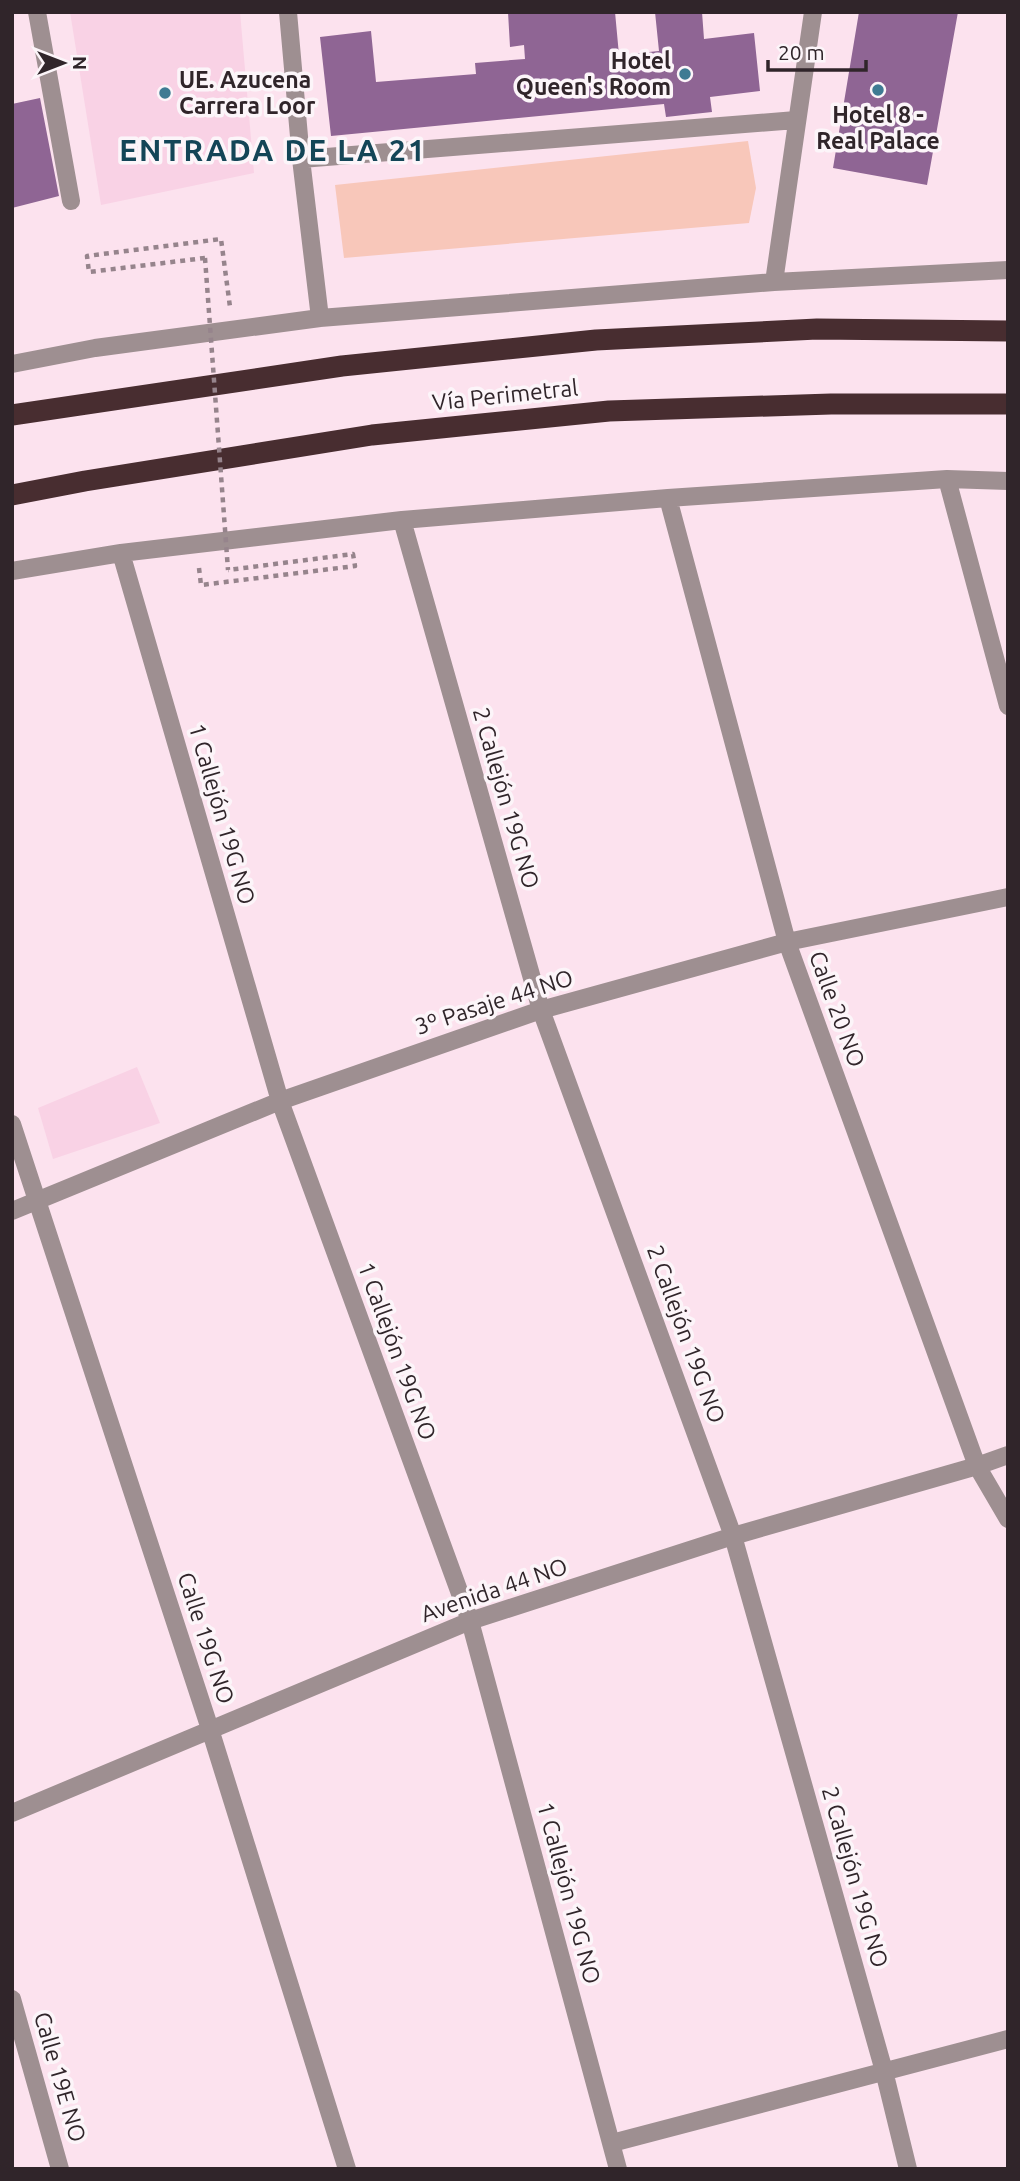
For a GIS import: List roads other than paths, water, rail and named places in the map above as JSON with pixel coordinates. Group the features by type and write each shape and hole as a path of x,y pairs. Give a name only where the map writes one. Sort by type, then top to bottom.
{"highway":[{"name":"Vía Perimetral","path":"12,415 342,366 596,340 817,329 1008,331"},
{"name":"Vía Perimetral","path":"12,495 372,435 609,411 831,404 1008,404"}],"street":[{"path":"37,12 71,201"},
{"path":"288,12 301,159 320,318"},
{"path":"774,282 796,120 815,15"},
{"path":"301,159 796,120"},
{"path":"12,364 95,348 320,318 774,282 1008,270"},
{"path":"947,480 1008,706"},
{"path":"12,571 121,553 402,520 668,498 947,480 1008,481"},
{"name":"Calle 20 NO","path":"668,498 787,942 977,1466 1008,1519"},
{"name":"2 Callejón 19G NO","path":"402,520 541,1010 733,1535 884,2071 908,2169"},
{"name":"1 Callejón 19G NO","path":"121,553 280,1101 470,1621 618,2169"},
{"name":"3º Pasaje 44 NO","path":"12,1211 280,1101 541,1010 787,942 1008,897"},
{"name":"Calle 19G NO","path":"12,1124 210,1729 347,2169"},
{"name":"Avenida 44 NO","path":"12,1813 470,1621 733,1535 1008,1455"},
{"name":"Calle 19E NO","path":"12,1999 60,2169"},
{"path":"612,2143 1008,2039"}],"place":[{"name":"Hotel Queen's Room","path":"685,74"},
{"name":"Hotel 8 - Real Palace","path":"878,90"},
{"name":"UE. Azucena Carrera Loor","path":"165,93"}],"district":[{"name":"ENTRADA DE LA 21","path":"273,151"}]}
